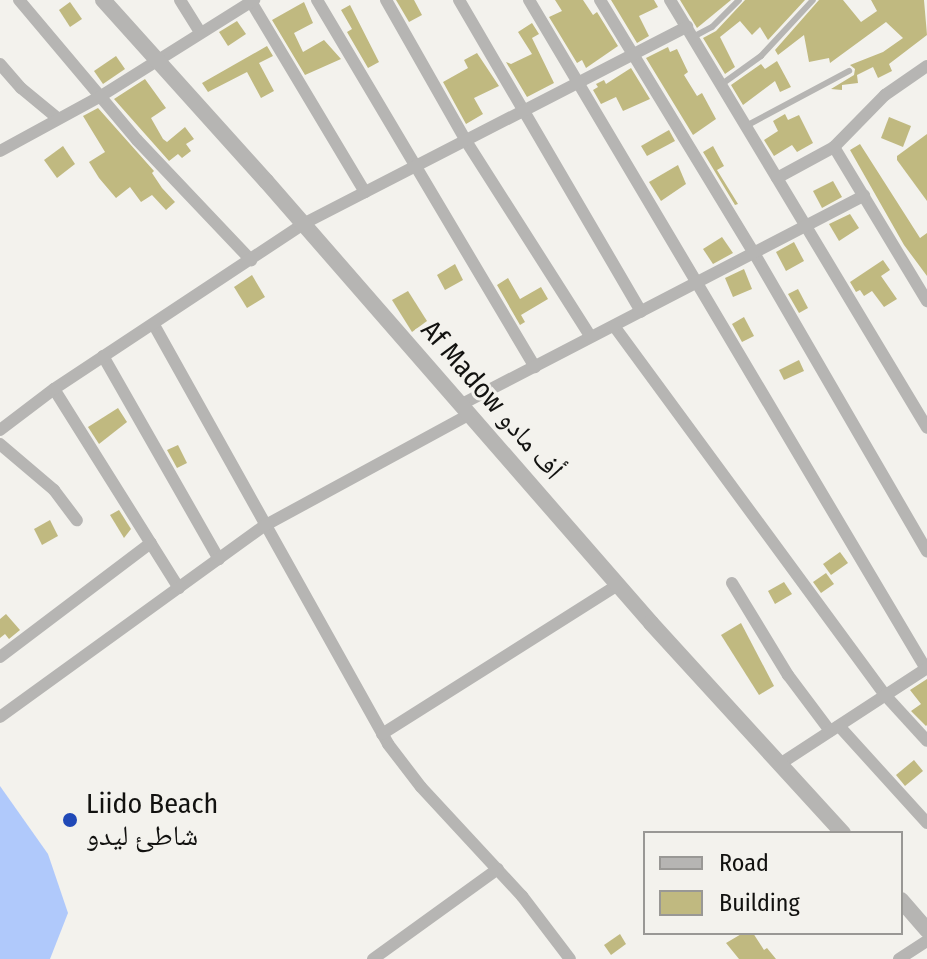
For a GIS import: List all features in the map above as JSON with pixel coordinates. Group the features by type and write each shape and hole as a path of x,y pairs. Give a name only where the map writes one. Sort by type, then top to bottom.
{"street":[{"path":"19,0 170,178 251,260"},
{"name":"Af Madow أف مادو","path":"103,0 618,585 783,762 841,831"},
{"path":"180,0 200,32"},
{"path":"317,0 535,367"},
{"path":"386,0 466,141 591,337"},
{"path":"459,0 641,312"},
{"path":"529,0 927,668 783,762"},
{"path":"600,0 754,253 927,552"},
{"path":"670,0 927,428"},
{"path":"0,151 56,117 101,96 252,1 365,192"},
{"path":"0,430 54,389 303,224 633,56 690,32"},
{"path":"0,64 21,88 56,117"},
{"path":"777,178 834,147 885,95 927,66"},
{"path":"834,147 927,301"},
{"path":"0,717 264,526 535,367 864,196"},
{"path":"154,325 382,734 421,787 498,869 570,959"},
{"path":"614,326 885,695 927,741"},
{"path":"103,356 219,559"},
{"path":"54,389 179,588"},
{"path":"0,444 54,490 77,520"},
{"path":"0,657 151,543"},
{"path":"732,583 788,675 834,728 927,823"},
{"path":"382,734 618,585"},
{"path":"373,959 498,869"},
{"path":"903,902 927,930"},
{"path":"899,959 927,941"}],"lane":[{"path":"690,32 712,27 739,0"},
{"path":"721,84 761,56 813,0"},
{"path":"746,126 849,71"}],"water":[{"path":"0,786 48,854 68,913 50,959 0,959"}],"building":[{"path":"396,0 414,0 422,15 409,22"},
{"path":"555,0 583,0 593,15 597,12 618,46 586,68 582,60 577,63 549,17 562,11"},
{"path":"611,0 654,0 658,7 639,16 649,36 637,43"},
{"path":"680,0 731,0 697,28"},
{"path":"745,0 805,0 768,40 760,27 752,35 740,21 720,37 735,67 725,74 703,38 716,31"},
{"path":"819,0 843,0 861,22 877,11 871,0 924,0 927,35 889,64 892,71 878,78 873,67 857,75 858,83 842,85 842,90 831,89 854,75 855,69 850,65 883,52 903,38 886,22 830,63 829,58 809,62 804,35 778,55 775,50"},
{"path":"70,2 82,19 70,27 59,10"},
{"path":"304,2 313,23 294,33 303,52 324,40 341,59 305,75 272,20"},
{"path":"350,5 379,62 368,68 347,32 352,29 341,10"},
{"path":"237,21 246,34 228,46 219,32"},
{"path":"532,23 539,34 532,38 554,83 527,97 506,62 511,64 532,54 518,32"},
{"path":"267,46 273,56 259,63 274,91 261,98 247,72 208,92 202,83"},
{"path":"668,47 670,52 677,49 688,72 684,75 697,96 702,93 716,119 693,135 646,58"},
{"path":"477,53 499,86 474,98 483,114 466,124 443,82 468,68 464,60"},
{"path":"116,56 125,69 103,84 94,71"},
{"path":"777,61 791,87 780,92 775,81 743,105 731,85 761,64 765,69"},
{"path":"631,68 650,99 623,111 616,97 601,104 593,90 598,87 596,84 604,80 606,84"},
{"path":"145,79 166,108 151,118 163,139 167,142 185,127 194,139 186,144 191,151 182,158 178,154 169,161 114,99"},
{"path":"98,108 154,171 152,173 162,188 175,202 166,210 152,195 141,202 130,187 116,198 99,178 89,162 105,152 83,116"},
{"path":"785,114 788,120 799,115 813,143 797,152 792,145 774,156 764,140 778,131 773,121"},
{"path":"889,117 911,126 903,147 881,138"},
{"path":"669,130 675,141 647,156 641,146"},
{"path":"927,134 927,201 897,156"},
{"path":"860,144 920,238 927,233 927,276 904,245 850,150"},
{"path":"63,146 75,164 57,178 44,160"},
{"path":"713,146 724,166 717,170 738,204 735,205 703,152"},
{"path":"678,165 686,184 661,201 649,182"},
{"path":"833,181 842,197 822,208 813,191"},
{"path":"850,214 859,228 839,241 829,224"},
{"path":"722,237 733,253 713,264 703,249"},
{"path":"794,242 804,261 786,271 776,252"},
{"path":"883,260 890,270 881,276 897,299 884,307 872,291 864,296 860,290 856,292 850,282"},
{"path":"455,264 463,280 445,290 437,275"},
{"path":"744,269 752,289 733,297 725,278"},
{"path":"252,275 265,297 247,308 234,287"},
{"path":"508,278 520,299 541,287 548,299 521,315 525,322 520,325 497,285"},
{"path":"798,289 808,308 799,313 788,294"},
{"path":"408,291 427,321 412,332 392,300"},
{"path":"744,317 754,336 742,342 732,324"},
{"path":"799,360 804,371 784,380 779,370"},
{"path":"118,408 127,422 99,444 88,427"},
{"path":"178,445 187,463 177,468 167,450"},
{"path":"119,510 131,529 124,538 110,515"},
{"path":"50,520 58,536 42,545 34,529"},
{"path":"840,552 848,563 831,575 823,564"},
{"path":"826,573 834,584 821,593 813,582"},
{"path":"784,582 792,594 775,604 768,591"},
{"path":"6,614 20,630 9,639 5,634 0,638 0,619"},
{"path":"741,623 774,686 759,695 721,635"},
{"path":"927,679 926,726 911,711 921,704 910,690"},
{"path":"914,760 923,771 905,786 896,775"},
{"path":"620,934 626,944 611,955 604,945"},
{"path":"740,935 754,935 764,950 767,948 776,959 739,959 726,943"}],"place":[{"name":"Liido Beach شاطئ ليدو","path":"70,820"}]}
